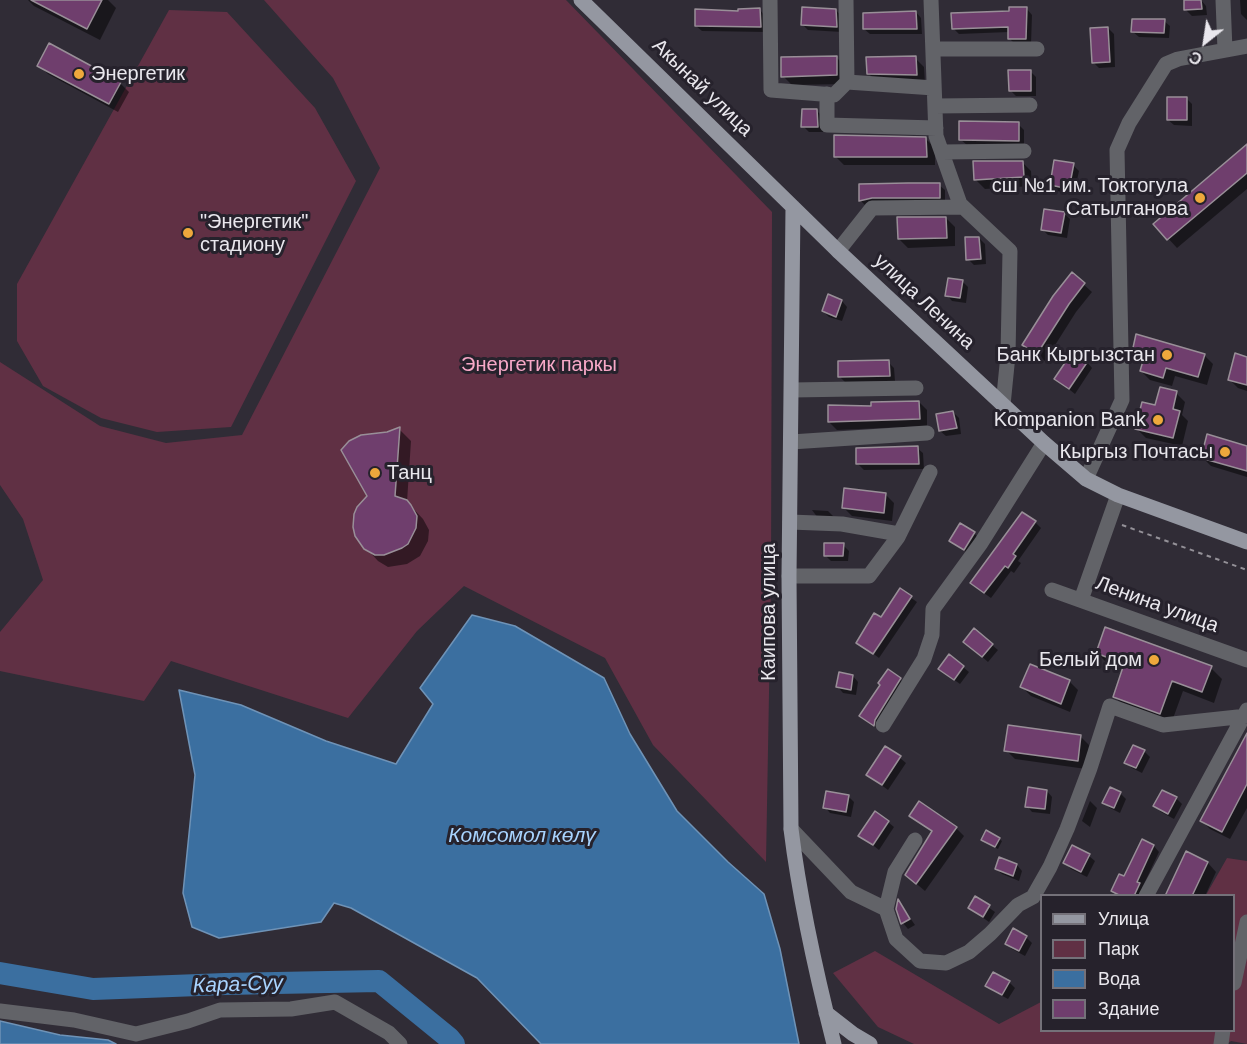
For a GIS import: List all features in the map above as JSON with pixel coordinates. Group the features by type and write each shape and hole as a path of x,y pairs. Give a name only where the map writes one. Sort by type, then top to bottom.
{"main road":[{"name":"Акынай улица","path":"581,0 793,207"},
{"name":"улица Ленина","path":"793,207 1003,405 1086,479 1118,495 1247,542"},
{"name":"Каипова улица","path":"793,207 789,576 791,829 809,937 834,1044"},
{"path":"826,1013 870,1044"}],"street":[{"path":"770,0 771,90 834,95 847,82 846,0"},
{"path":"931,0 936,136 960,204 1010,250 1008,355 1003,405"},
{"path":"1223,0 1225,50"},
{"path":"1086,479 1122,400 1117,150 1129,123 1166,64 1178,59 1247,46"},
{"path":"933,49 1037,49"},
{"path":"847,82 934,88"},
{"path":"827,94 827,125 936,128"},
{"path":"935,106 1030,105"},
{"path":"942,152 1024,151"},
{"path":"838,251 872,208 963,207"},
{"path":"792,390 916,388"},
{"path":"791,442 927,433"},
{"path":"883,725 924,659 932,635 933,609 981,543 1044,443"},
{"path":"789,576 869,576 899,534 930,472"},
{"path":"1081,600 1118,495"},
{"path":"790,522 842,524 899,534"},
{"name":"Ленина улица","path":"1052,590 1247,660"},
{"path":"915,840 896,872 886,909 896,939 920,961 946,963 969,952 1018,905 1033,897 1067,829 1110,706 1163,725 1246,714"},
{"path":"1147,894 1246,714"},
{"path":"791,829 851,892 886,909"},
{"path":"1235,973 1247,922"},
{"path":"0,1011 74,1020 136,1034 220,1010 291,1009 335,1002 389,1033 400,1044"}],"path":[{"path":"1109,521 1247,570"}],"green space":[{"name":"Энергетик паркы","path":"264,0 566,0 772,212 771,581 766,862 653,745 605,658 464,586 417,631 348,718 171,661 144,701 0,671 0,632 43,580 23,519 0,485 0,362 100,426 166,443 242,435 380,168 333,78"},
{"name":"\"Энергетик\" стадиону","path":"169,10 227,12 315,108 356,181 231,427 157,432 101,418 43,386 17,341 17,284"},
{"path":"1227,858 1247,861 1247,1044 1231,1041 1227,1044 914,1044 878,1027 833,973 875,951 999,1024 1040,1003 1040,1032 1235,1032 1235,894 1207,894"}],"water":[{"name":"Комсомол көлү","path":"472,615 515,626 604,678 630,734 677,811 764,894 780,949 799,1044 541,1044 477,978 351,908 334,903 321,922 219,938 192,927 183,893 195,775 179,690 241,705 326,741 396,764 433,704 420,688"},
{"path":"0,1021 60,1035 108,1040 116,1044 0,1044"}],"building":[{"name":"Энергетик","path":"31,0 102,0 87,29"},
{"path":"1184,0 1201,0 1202,9 1184,10"},
{"path":"802,7 836,9 837,27 801,25"},
{"path":"1009,7 1027,7 1026,39 1008,39 1008,27 952,29 951,13 1009,11"},
{"path":"760,8 761,27 695,26 695,9 738,11 738,9"},
{"path":"916,11 917,29 863,29 863,13"},
{"path":"1132,19 1165,19 1164,33 1131,32"},
{"path":"1108,27 1110,62 1092,63 1090,28"},
{"name":"Энергетик","path":"49,43 121,82 109,104 37,66"},
{"path":"837,56 837,75 781,77 781,57"},
{"path":"916,56 917,75 867,74 866,57"},
{"path":"1008,70 1031,70 1031,91 1009,91"},
{"path":"1167,97 1187,97 1187,120 1167,120"},
{"path":"802,109 817,109 818,127 801,127"},
{"path":"959,121 1019,122 1019,141 959,140"},
{"path":"834,135 926,137 927,157 834,157"},
{"name":"сш №1 им. Токтогула Сатылганова","path":"1247,144 1247,173 1167,240 1153,224"},
{"path":"1054,160 1074,163 1069,189 1050,185"},
{"path":"973,161 1023,161 1024,177 974,180"},
{"path":"940,183 940,198 872,198 859,201 859,184"},
{"path":"1044,209 1065,212 1061,233 1041,230"},
{"path":"897,217 946,217 947,238 898,239"},
{"path":"965,237 979,237 981,259 966,260"},
{"path":"1072,272 1085,283 1037,354 1022,345 1053,296"},
{"path":"948,278 963,280 960,298 945,296"},
{"path":"828,294 842,300 836,317 822,311"},
{"name":"Банк Кыргызстан","path":"1136,334 1205,354 1198,377 1166,368 1163,378 1140,371 1143,361 1131,357"},
{"path":"1073,351 1088,361 1069,389 1054,379"},
{"path":"1235,353 1247,357 1247,385 1228,380"},
{"path":"889,360 890,376 838,377 838,361"},
{"name":"Kompanion Bank","path":"1160,387 1177,391 1173,409 1180,411 1173,438 1135,429 1142,402 1155,405"},
{"path":"919,401 920,419 828,422 828,405 871,406 871,402"},
{"path":"953,411 957,428 939,431 936,414"},
{"name":"Танц","path":"400,427 395,496 407,500 411,505 417,516 416,528 408,544 402,548 384,555 375,555 364,549 355,536 354,514 367,496 341,450 349,441 361,435 387,432"},
{"name":"Кыргыз Почтасы","path":"1207,434 1247,446 1247,471 1201,458"},
{"path":"918,446 919,464 856,464 856,448"},
{"path":"844,488 886,493 884,513 842,508"},
{"path":"1022,512 1036,521 1013,554 1016,556 1008,568 1005,566 984,593 970,583"},
{"path":"960,523 975,532 964,550 949,541"},
{"path":"824,543 844,543 843,556 824,556"},
{"path":"900,588 912,596 873,654 856,643 874,613 881,617"},
{"name":"Белый дом","path":"1105,627 1212,666 1202,692 1172,681 1160,714 1113,697 1124,664 1096,653"},
{"path":"974,628 993,644 982,657 963,642"},
{"path":"949,654 964,666 954,680 938,669"},
{"path":"1030,664 1070,680 1061,704 1020,687"},
{"path":"888,669 901,678 875,720 874,726 859,716"},
{"path":"839,672 853,675 851,690 836,687"},
{"path":"1008,725 1081,735 1078,761 1004,751"},
{"path":"1247,733 1247,784 1222,832 1200,821"},
{"path":"1133,745 1145,750 1136,768 1124,763"},
{"path":"885,746 901,756 882,785 866,775"},
{"path":"1028,787 1047,790 1045,809 1025,807"},
{"path":"1110,787 1121,792 1114,808 1102,803"},
{"path":"1162,790 1177,797 1168,814 1153,806"},
{"path":"826,791 849,795 846,812 823,808"},
{"path":"919,801 957,827 916,884 905,875 932,831 909,816"},
{"path":"875,811 889,821 873,845 858,836"},
{"path":"986,830 1000,838 995,847 981,840"},
{"path":"1142,839 1154,845 1137,882 1140,883 1135,894 1117,894 1111,891 1119,874 1124,876"},
{"path":"1072,845 1090,854 1081,872 1063,863"},
{"path":"1186,851 1208,862 1193,894 1166,894"},
{"path":"999,857 1017,864 1013,876 995,869"},
{"path":"975,896 990,905 983,917 968,908"},
{"path":"898,899 910,919 901,924 896,909"},
{"path":"1013,928 1027,936 1019,951 1005,944"},
{"path":"993,972 1010,981 1002,995 985,986"}],"waterway":[{"name":"Кара-Суу","path":"0,973 93,989 379,981 454,1044"}],"place":[{"name":"Энергетик","path":"79,74"},
{"name":"сш №1 им. Токтогула Сатылганова","path":"1200,198"},
{"name":"\"Энергетик\" стадиону","path":"188,233"},
{"name":"Банк Кыргызстан","path":"1167,355"},
{"name":"Kompanion Bank","path":"1158,420"},
{"name":"Кыргыз Почтасы","path":"1225,452"},
{"name":"Танц","path":"375,473"},
{"name":"Белый дом","path":"1154,660"}]}
